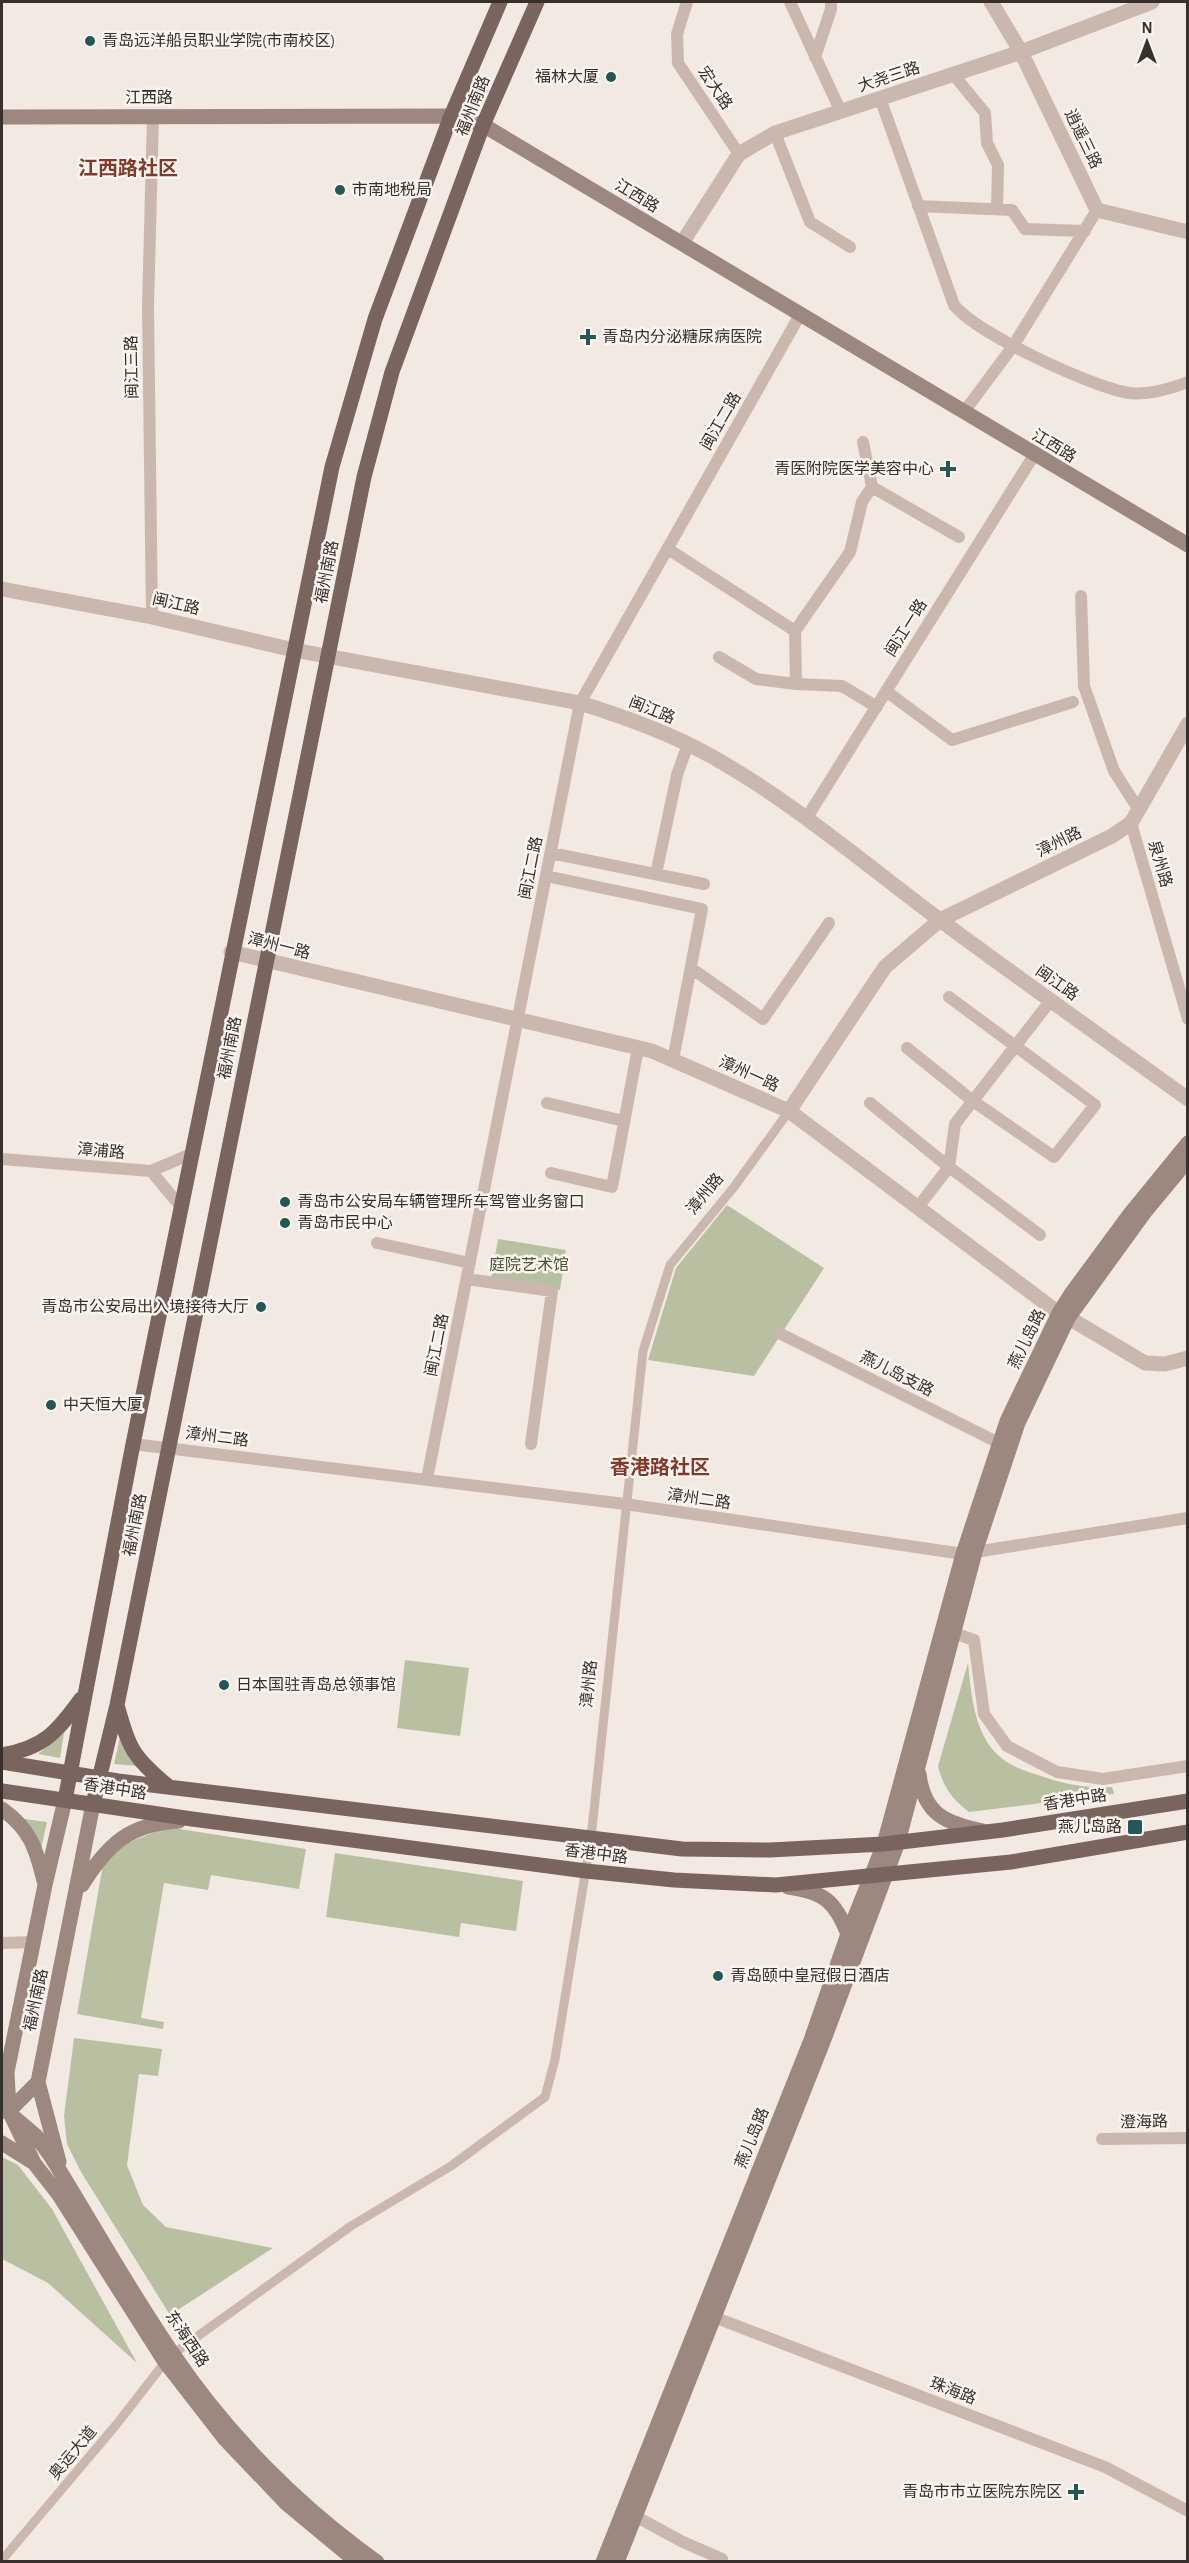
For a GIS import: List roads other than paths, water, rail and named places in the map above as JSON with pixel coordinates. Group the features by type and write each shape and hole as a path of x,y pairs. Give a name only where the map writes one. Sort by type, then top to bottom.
{"main road":[{"name":"福州南路","path":"4,2110 4,2074 71,1773 83,1697 180,1207 332,467 359,367 451,116 500,2"},
{"name":"福州南路","path":"38,2082 98,1778 117,1705 364,477 392,372 483,125 537,2"},
{"name":"江西路","path":"2,117 451,116 483,125 801,313 1034,456 1188,545"},
{"name":"燕儿岛路","path":"891,1843 999,1443 1064,1316 1130,1214 1188,1143"},
{"name":"燕儿岛路","path":"603,2562 824,2042 918,1768 954,1633 969,1553 1018,1423 1064,1316 1188,1160"},
{"path":"2,1755 25,1751 46,1739 60,1728 83,1697"},
{"path":"117,1705 132,1751 141,1764 168,1786"},
{"name":"香港中路","path":"2,1762 98,1778 682,1850 770,1850 891,1843 986,1832 1188,1801"},
{"path":"918,1768 926,1802 940,1817 956,1825 986,1832"},
{"name":"香港中路","path":"2,1791 192,1820 586,1871 674,1880 776,1885 1011,1862 1188,1832"},
{"path":"2,1809 16,1819 29,1834 39,1858 45,1885"},
{"path":"77,1893 99,1859 111,1846 126,1836 155,1822 192,1820"},
{"name":"燕儿岛路","path":"617,2562 811,2040 848,1934 880,1874"},
{"path":"776,1885 810,1890 830,1900 841,1916 848,1934"},
{"path":"34,2163 4,2110 38,2082 66,2181"},
{"name":"东海西路","path":"4,2110 36,2136 66,2181 169,2358 264,2465 294,2495 377,2562"},
{"name":"东海西路","path":"2,2143 34,2163 59,2195 224,2438 287,2504 357,2562"}],"street":[{"name":"宏大路","path":"687,2 677,34 678,63 739,154"},
{"path":"790,2 841,111"},
{"path":"815,57 831,9 831,2"},
{"name":"逍遥三路","path":"991,2 1021,51 1097,210"},
{"name":"大尧三路","path":"682,243 739,154 775,133 1021,51 1118,7 1152,2"},
{"path":"953,74 986,113 987,143 998,165 997,209"},
{"path":"880,98 954,306 961,315 1013,346 1113,389 1130,393 1158,390 1188,382"},
{"name":"闽江三路","path":"152,617 148,307 153,116"},
{"path":"775,133 810,222 850,247"},
{"path":"918,206 1012,210 1025,229 1085,231"},
{"path":"964,412 1013,346 1097,210 1188,232"},
{"name":"闽江二路","path":"427,1479 580,703 801,313"},
{"path":"796,684 795,631 850,552 862,502 872,487 863,442"},
{"name":"闽江一路","path":"806,819 1034,456"},
{"path":"872,487 959,537"},
{"path":"668,549 795,631"},
{"name":"闽江路","path":"2,589 152,617 294,650 580,703 688,744 712,757 806,819 940,920 1188,1099"},
{"name":"泉州路","path":"1081,596 1084,686 1114,771 1135,816 1188,1019"},
{"path":"719,657 756,679 842,686 877,707"},
{"path":"886,692 952,740 1073,702"},
{"name":"漳州路","path":"586,1871 643,1352 670,1265 734,1187 789,1112 885,967 940,920 1113,836 1135,816 1188,724"},
{"path":"656,874 677,775 688,744"},
{"path":"551,853 704,884"},
{"path":"546,876 702,909 674,1060"},
{"path":"691,968 763,1018 829,923"},
{"name":"漳州一路","path":"231,952 638,1048 674,1060 789,1112 1064,1316 1145,1363 1165,1364 1188,1358"},
{"path":"907,1048 973,1101 1054,1157 1095,1105 949,997"},
{"path":"918,1207 949,1167 955,1124 1051,1000"},
{"path":"551,1173 612,1187 638,1048"},
{"path":"547,1103 624,1121"},
{"path":"870,1103 949,1167 1040,1235"},
{"path":"180,1207 151,1172 191,1154"},
{"name":"漳浦路","path":"2,1159 151,1172"},
{"path":"377,1243 470,1263"},
{"path":"466,1279 552,1291 531,1444"},
{"name":"燕儿岛支路","path":"781,1334 999,1443"},
{"name":"漳州二路","path":"133,1444 625,1504 969,1553 1188,1518"},
{"path":"954,1633 974,1640 984,1714 1007,1746 1057,1772 1103,1779 1188,1766"},
{"name":"奥运大道","path":"2,2560 116,2425 169,2358 351,2226 450,2166 545,2097 555,2059 586,1871"},
{"path":"2,1943 33,1941"},
{"name":"澄海路","path":"1102,2139 1188,2138"},
{"name":"珠海路","path":"708,2315 1105,2467 1188,2511"},
{"path":"635,2516 683,2542 722,2559 720,2562"}],"place":[{"name":"青岛远洋船员职业学院(市南校区)","path":"90,41"},
{"name":"福林大厦","path":"611,77"},
{"name":"市南地税局","path":"340,190"},
{"name":"青岛内分泌糖尿病医院","path":"588,337"},
{"name":"青医附院医学美容中心","path":"948,469"},
{"name":"青岛市公安局车辆管理所车驾管业务窗口","path":"285,1202"},
{"name":"青岛市民中心","path":"285,1223"},
{"name":"青岛市公安局出入境接待大厅","path":"261,1307"},
{"name":"中天恒大厦","path":"51,1405"},
{"name":"日本国驻青岛总领事馆","path":"224,1685"},
{"name":"燕儿岛路","path":"1135,1827"},
{"name":"青岛颐中皇冠假日酒店","path":"718,1976"},
{"name":"青岛市市立医院东院区","path":"1076,2492"}],"district":[{"name":"江西路社区","path":"128,169"},
{"name":"香港路社区","path":"660,1468"}],"park label":[{"name":"庭院艺术馆","path":"529,1265"}]}
